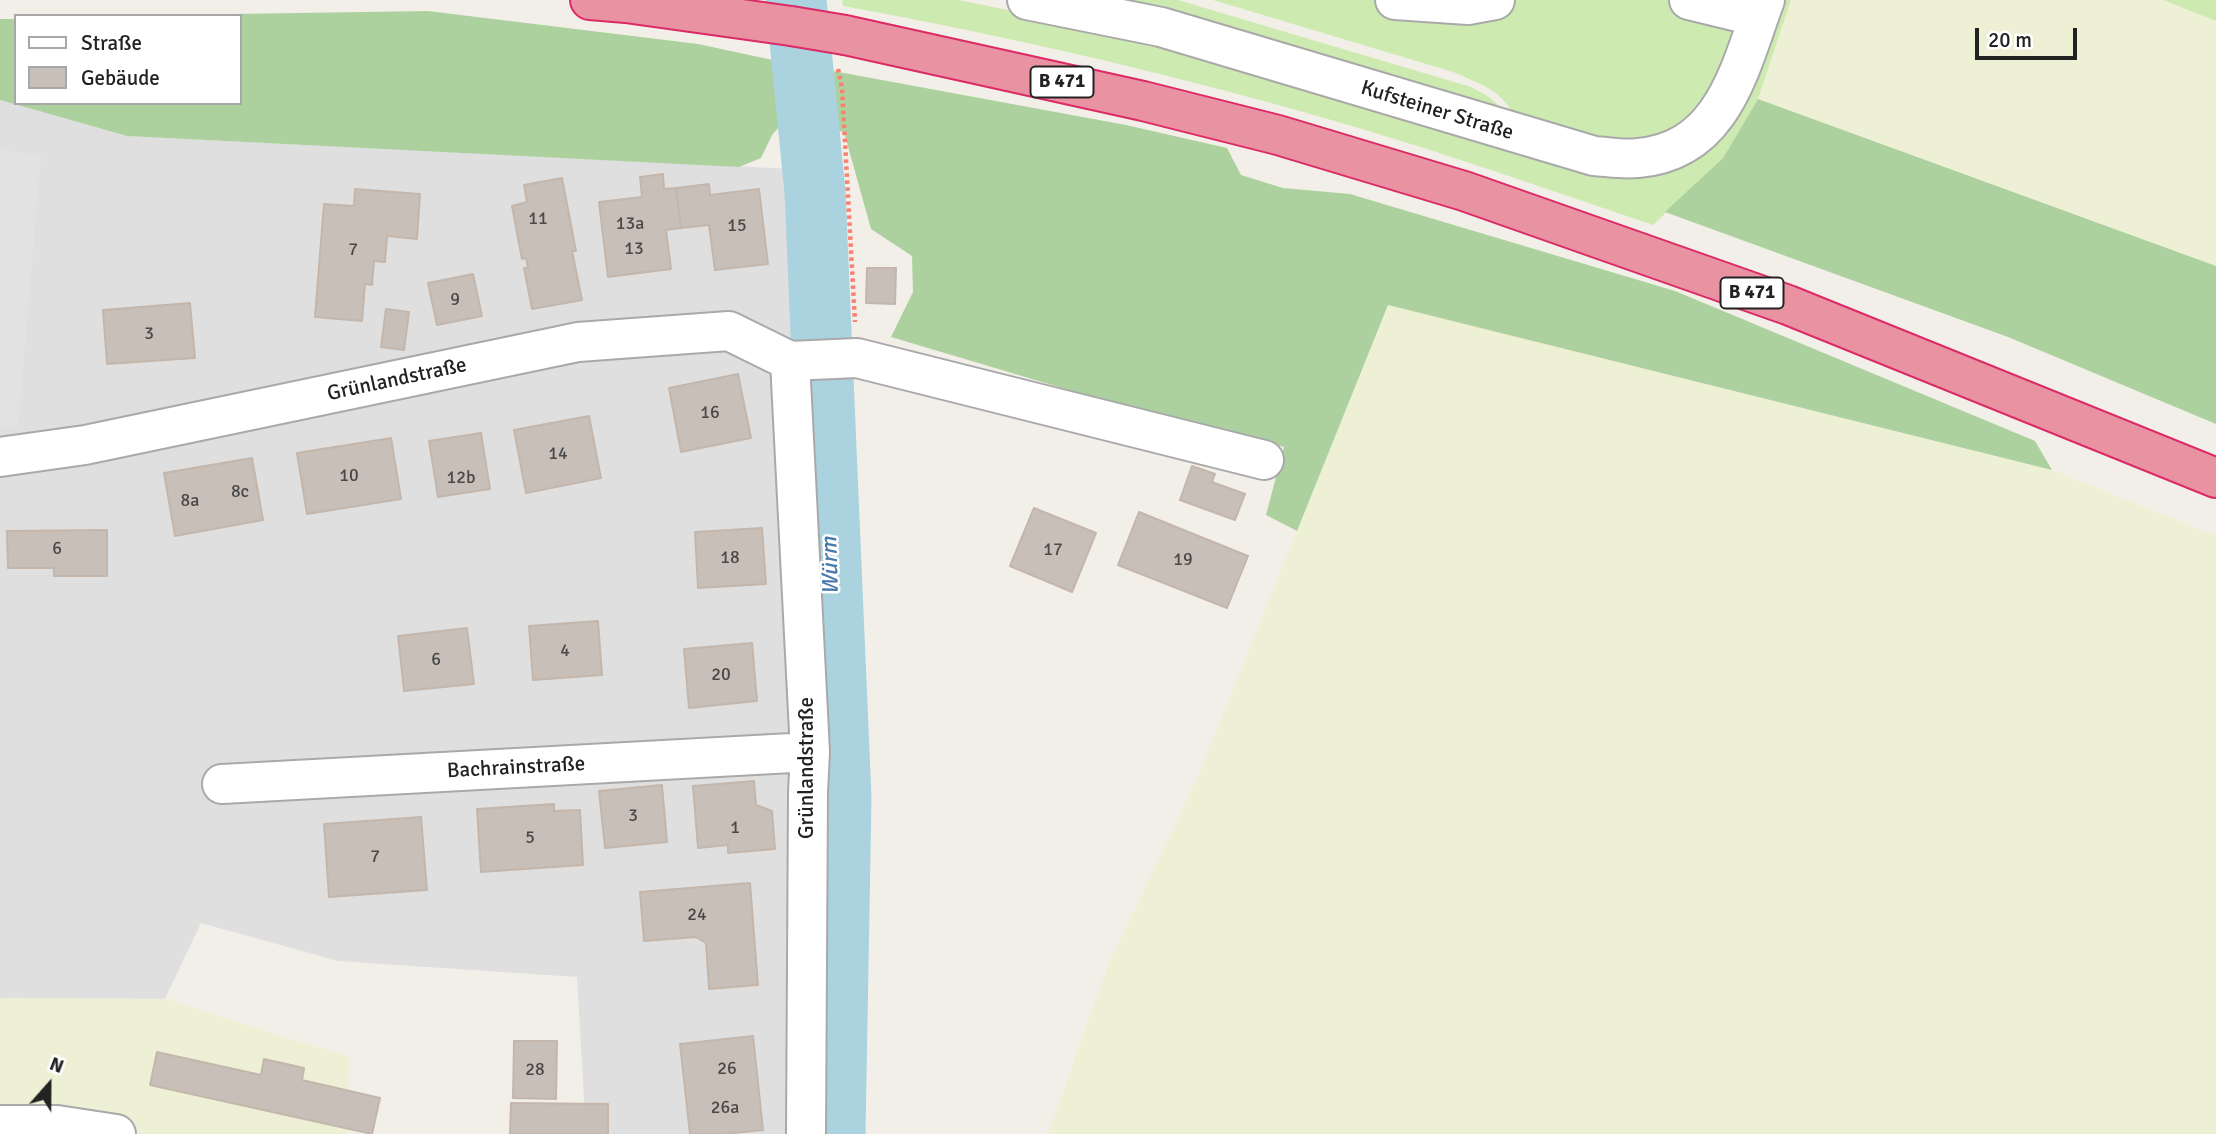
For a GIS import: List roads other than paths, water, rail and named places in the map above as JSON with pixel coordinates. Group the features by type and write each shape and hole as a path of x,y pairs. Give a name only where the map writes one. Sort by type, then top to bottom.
{"highway":[{"name":"B 471","path":"590,0 791,26 842,50 1143,100 1278,135 1465,191 1788,305 2216,478"}],"street":[{"name":"Kufsteiner Straße","path":"1027,0 1161,27 1594,156 1638,159 1665,153 1689,142 1710,126 1732,91 1762,9"},
{"path":"1395,0 1468,5 1495,0"},
{"path":"1689,0 1762,9"},
{"name":"Grünlandstraße","path":"0,457 85,445 578,342 729,331 790,361 851,358 1264,460"},
{"name":"Grünlandstraße","path":"790,361 810,752 806,1134"},
{"name":"Bachrainstraße","path":"222,784 810,752"},
{"path":"0,1125 57,1125 117,1134"}],"waterway":[{"name":"Würm","path":"796,0 815,192 841,798 835,1134"}]}
